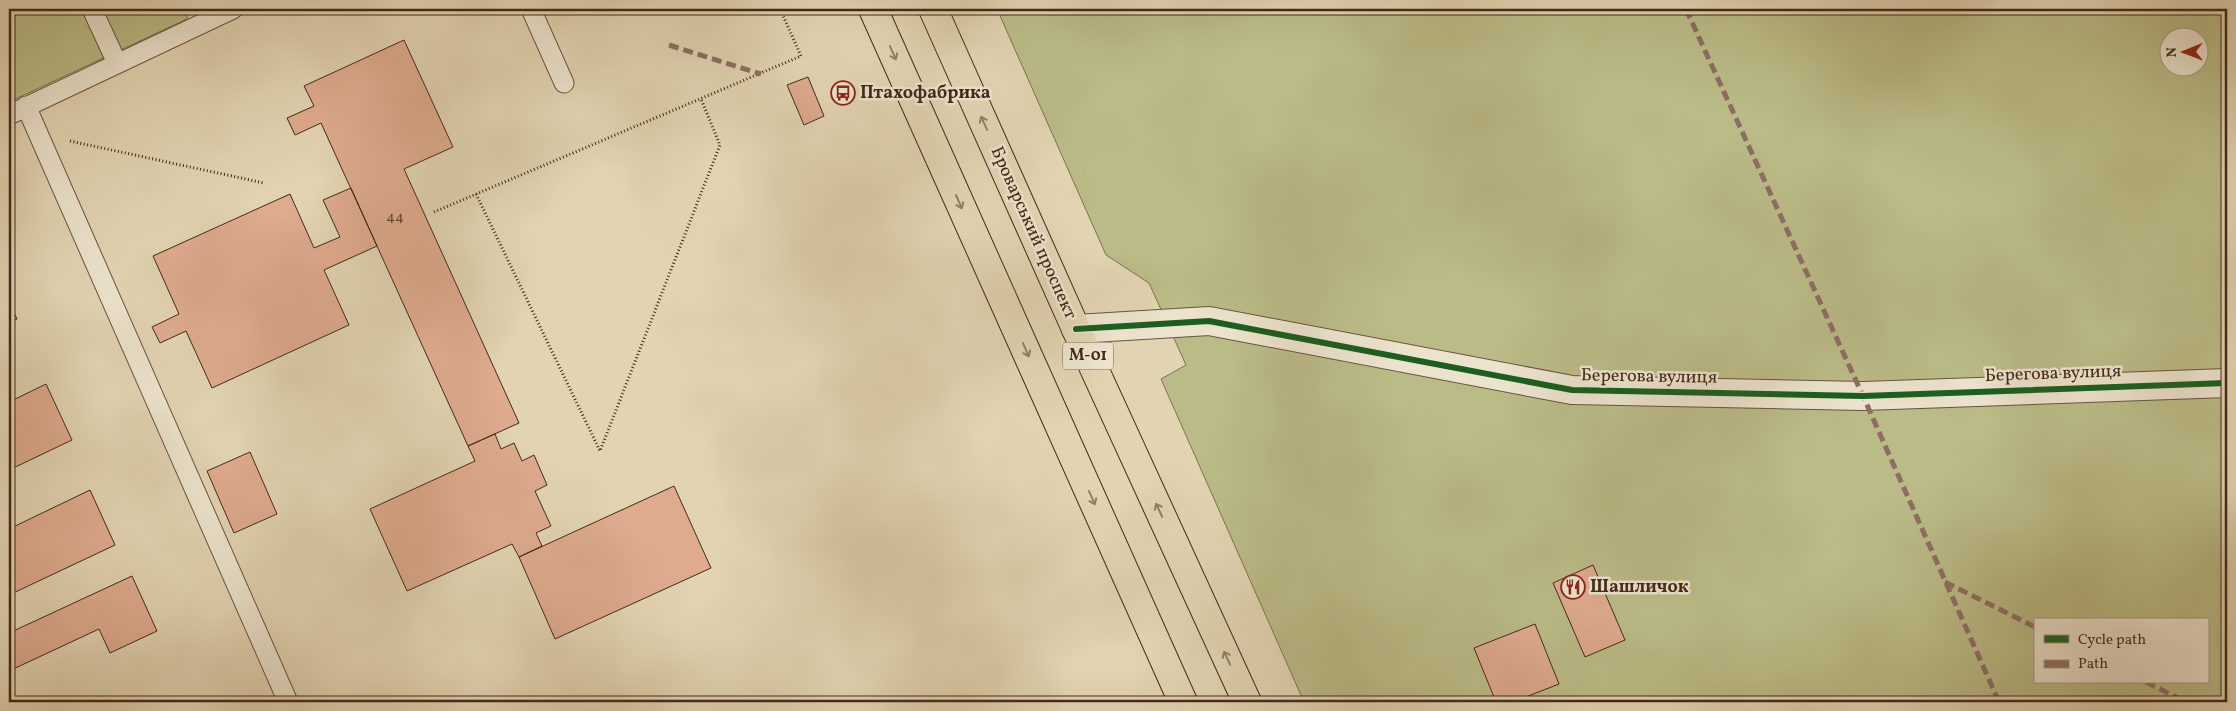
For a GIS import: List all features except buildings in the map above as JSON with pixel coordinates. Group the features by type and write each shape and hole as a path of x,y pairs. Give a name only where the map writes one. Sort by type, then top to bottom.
{"highway":[{"name":"М-01","path":"873,9 1183,702"},
{"name":"Броварський проспект","path":"933,9 1076,329 1247,702"}],"street":[{"name":"Берегова вулиця","path":"1076,329 1209,321 1572,390 1862,396 2227,383"}],"lane":[{"path":"92,9 117,63"},
{"path":"9,114 233,9"},
{"path":"531,9 564,83"},
{"path":"26,106 288,702"}],"path":[{"path":"434,212 801,56 780,9"},
{"path":"476,194 600,451 720,145 701,99"},
{"path":"38,134 264,183"}],"green space":[{"path":"9,9 188,9 187,19 9,102"},
{"path":"997,9 2227,9 2227,702 1304,702 1161,379 1186,365 1149,283 1106,255"}],"marked path":[{"path":"1686,9 1863,396 1999,702"},
{"path":"669,45 761,74"},
{"path":"1945,582 2034,626"},
{"path":"2150,684 2186,702"}],"cycle path":[{"path":"1076,329 1209,321 1572,390 1863,396 2227,383"}],"place":[{"name":"Птахофабрика","path":"843,93"},
{"name":"Шашличок","path":"1573,587"}]}
